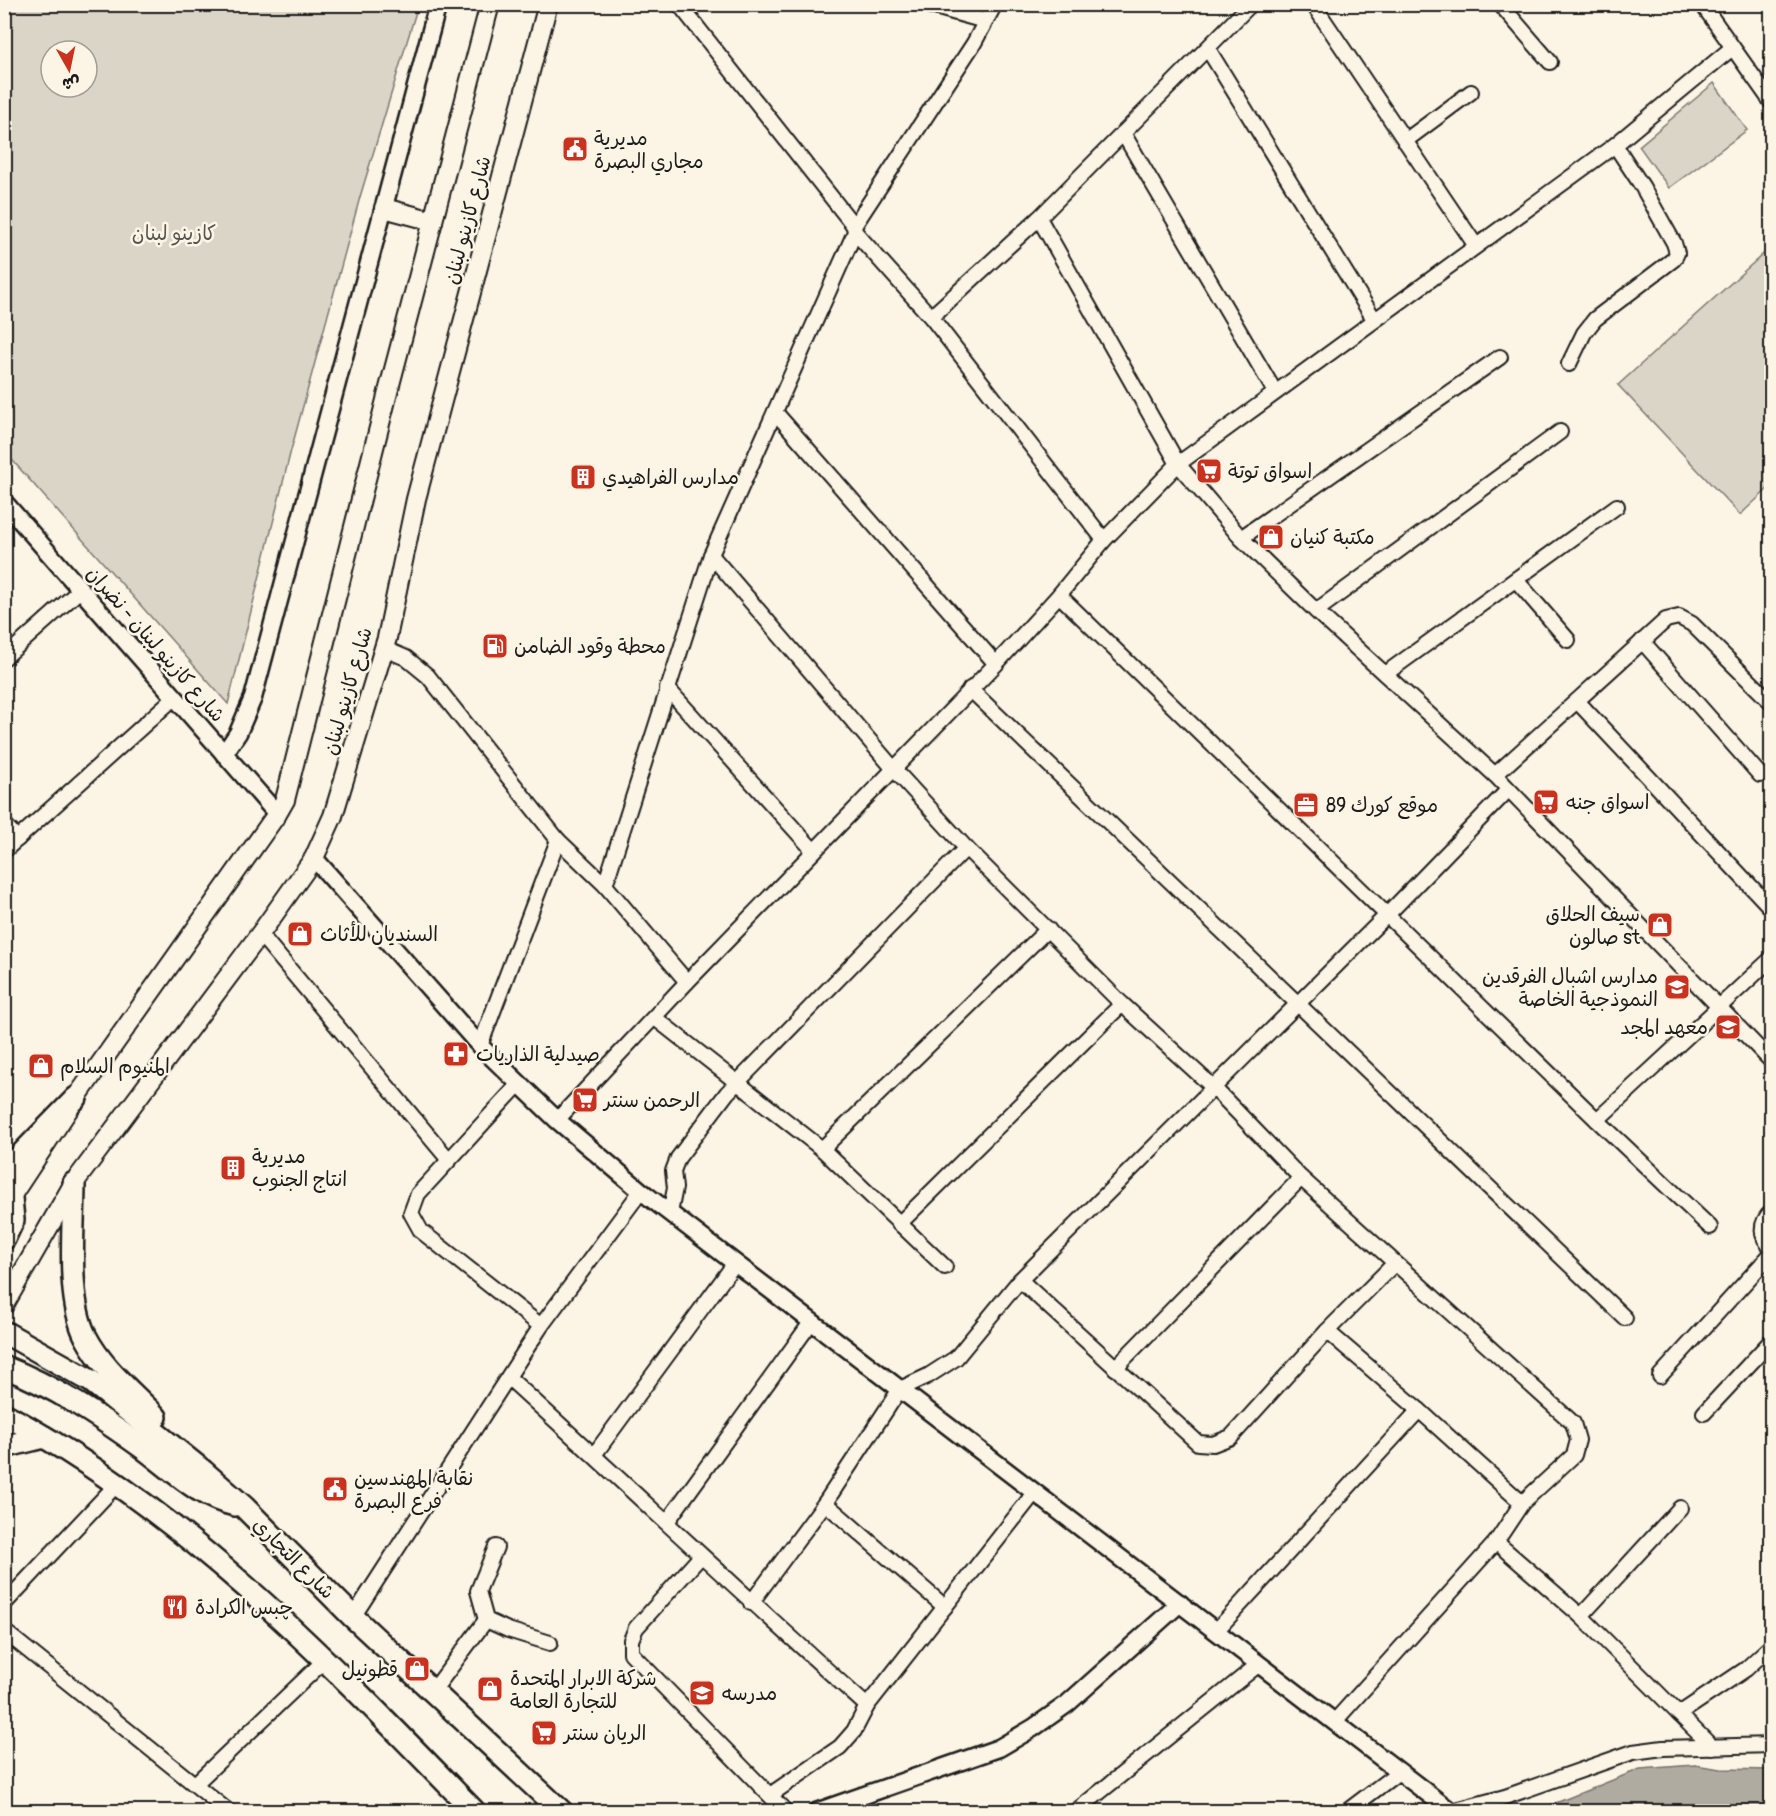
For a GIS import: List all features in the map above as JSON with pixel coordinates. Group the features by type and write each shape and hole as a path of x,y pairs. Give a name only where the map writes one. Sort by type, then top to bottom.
{"main road":[{"name":"شارع كازينو لبنان","path":"8,1202 76,1098 277,814 291,782 387,396 490,4"},
{"name":"شارع كازينو لبنان","path":"4,1305 74,1183 314,858 333,816 383,648 416,499 548,4"},
{"path":"384,208 433,221"},
{"path":"4,1172 76,1098"},
{"path":"74,1183 74,1279 77,1309 86,1337 100,1358 182,1443 203,1472"},
{"path":"4,1239 14,1220 8,1202"},
{"name":"شارع التجاري","path":"4,1332 91,1380 244,1507 353,1617 562,1812"},
{"path":"4,1367 40,1383 99,1417 204,1493 244,1507"},
{"path":"4,1414 117,1484 157,1512 237,1577 326,1659 475,1812"},
{"path":"4,1447 44,1437"}],"street":[{"path":"224,753 238,733 253,698 438,4"},
{"path":"679,4 855,229 931,317 1104,540"},
{"path":"924,4 985,21"},
{"path":"605,885 711,555 855,229 974,43 995,4"},
{"path":"931,317 1039,218 1251,4"},
{"path":"1313,4 1476,246"},
{"path":"1500,4 1550,62"},
{"path":"1702,4 1772,103"},
{"path":"557,1120 893,768 996,664 1059,595 1104,540 1178,464 1615,145 1731,48"},
{"path":"1208,49 1374,319"},
{"path":"1405,141 1472,92"},
{"path":"1124,133 1275,392"},
{"path":"1569,364 1588,326 1674,259 1677,253 1674,243 1642,186 1615,145"},
{"path":"1039,218 1178,464 1241,538 1316,611 1495,775 1772,1062"},
{"path":"1241,538 1500,357"},
{"path":"775,412 996,664"},
{"path":"1316,611 1560,432"},
{"name":"شارع كازينو لبنان - نضران","path":"4,502 277,814"},
{"path":"1385,674 1617,506"},
{"path":"711,555 893,768 966,848 1122,1004 1214,1088 1301,1178 1573,1423 1578,1440 1574,1455 1522,1503 1496,1542 1335,1721"},
{"path":"1516,580 1568,640"},
{"path":"4,658 80,590"},
{"path":"1059,595 1597,1120 1710,1227"},
{"path":"1495,775 1666,620 1679,617 1692,624 1772,703"},
{"path":"1642,642 1760,775"},
{"path":"383,648 406,658 428,676 558,840 605,885 687,982"},
{"path":"667,688 814,851"},
{"path":"970,689 1625,1318"},
{"path":"4,851 175,697"},
{"path":"1577,700 1772,909"},
{"path":"751,1603 825,1503 900,1389 928,1376 956,1358 1020,1280 1298,1005 1508,790"},
{"path":"4,824 18,839"},
{"path":"480,1046 558,840"},
{"path":"670,1213 675,1188 673,1171 678,1158 727,1093 966,848"},
{"path":"314,858 480,1046 557,1120 641,1191 1452,1811 1505,1797 1633,1752 1663,1748 1772,1745"},
{"path":"822,1149 1048,929"},
{"path":"260,934 449,1160"},
{"path":"1597,1120 1772,958"},
{"path":"899,1224 1122,1004"},
{"path":"655,1018 822,1149 945,1267"},
{"path":"520,1083 418,1194 411,1213 421,1231 541,1326"},
{"path":"1115,1368 1301,1178"},
{"path":"353,1617 541,1326 641,1191"},
{"path":"1772,1212 1766,1216 1761,1228 1765,1242 1772,1248"},
{"path":"1660,1376 1772,1253"},
{"path":"594,1455 735,1263"},
{"path":"1020,1280 1198,1443 1213,1444 1231,1437 1327,1331 1394,1264"},
{"path":"667,1522 812,1322"},
{"path":"1327,1331 1522,1503"},
{"path":"1704,1413 1772,1340"},
{"path":"509,1378 667,1522 751,1603 867,1706"},
{"path":"1216,1631 1419,1410"},
{"path":"4,1604 117,1484"},
{"path":"770,1795 840,1747 854,1731 867,1706 1035,1492"},
{"path":"825,1503 945,1607"},
{"path":"1581,1616 1680,1508"},
{"path":"1496,1542 1581,1616 1712,1747"},
{"path":"496,1547 478,1592 486,1620 508,1630 550,1643"},
{"path":"702,1556 636,1628 631,1640 631,1653 786,1812"},
{"path":"816,1812 848,1807 999,1748 1067,1704 1180,1603"},
{"path":"433,1691 486,1620"},
{"path":"4,1631 229,1812"},
{"path":"1679,1714 1746,1669 1772,1645"},
{"path":"195,1784 326,1659"},
{"path":"1075,1812 1259,1664"},
{"path":"1346,1812 1400,1771"}],"green space":[{"name":"كازينو لبنان","path":"4,5 418,5 360,197 290,454 228,704 5,452"},
{"path":"1714,83 1747,130 1669,188 1639,146"},
{"path":"1771,247 1771,486 1740,515 1618,385"}],"shaded area":[{"path":"1695,1765 1721,1769 1771,1770 1771,1811 1536,1811 1640,1769"}],"place":[{"name":"مديرية مجاري البصرة","path":"575,149"},
{"name":"اسواق توتة","path":"1209,471"},
{"name":"مدارس الفراهيدي","path":"583,477"},
{"name":"مكتبة كنيان","path":"1271,537"},
{"name":"محطة وقود الضامن","path":"495,646"},
{"name":"اسواق جنه","path":"1546,802"},
{"name":"موقع كورك 89","path":"1306,805"},
{"name":"سيف الحلاق صالون st","path":"1660,925"},
{"name":"السنديان للأثاث","path":"300,934"},
{"name":"مدارس اشبال الفرقدين النموذجية الخاصة","path":"1677,987"},
{"name":"معهد المجد","path":"1728,1027"},
{"name":"صيدلية الذاريات","path":"456,1054"},
{"name":"المنيوم السلام","path":"41,1066"},
{"name":"الرحمن سنتر","path":"585,1100"},
{"name":"مديرية انتاج الجنوب","path":"233,1168"},
{"name":"نقابة المهندسين فرع البصرة","path":"335,1489"},
{"name":"چبس الكرادة","path":"175,1607"},
{"name":"قطونيل","path":"417,1669"},
{"name":"شركة الابرار المتحدة للتجارة العامة","path":"490,1689"},
{"name":"مدرسه","path":"702,1693"},
{"name":"الريان سنتر","path":"544,1733"}]}
